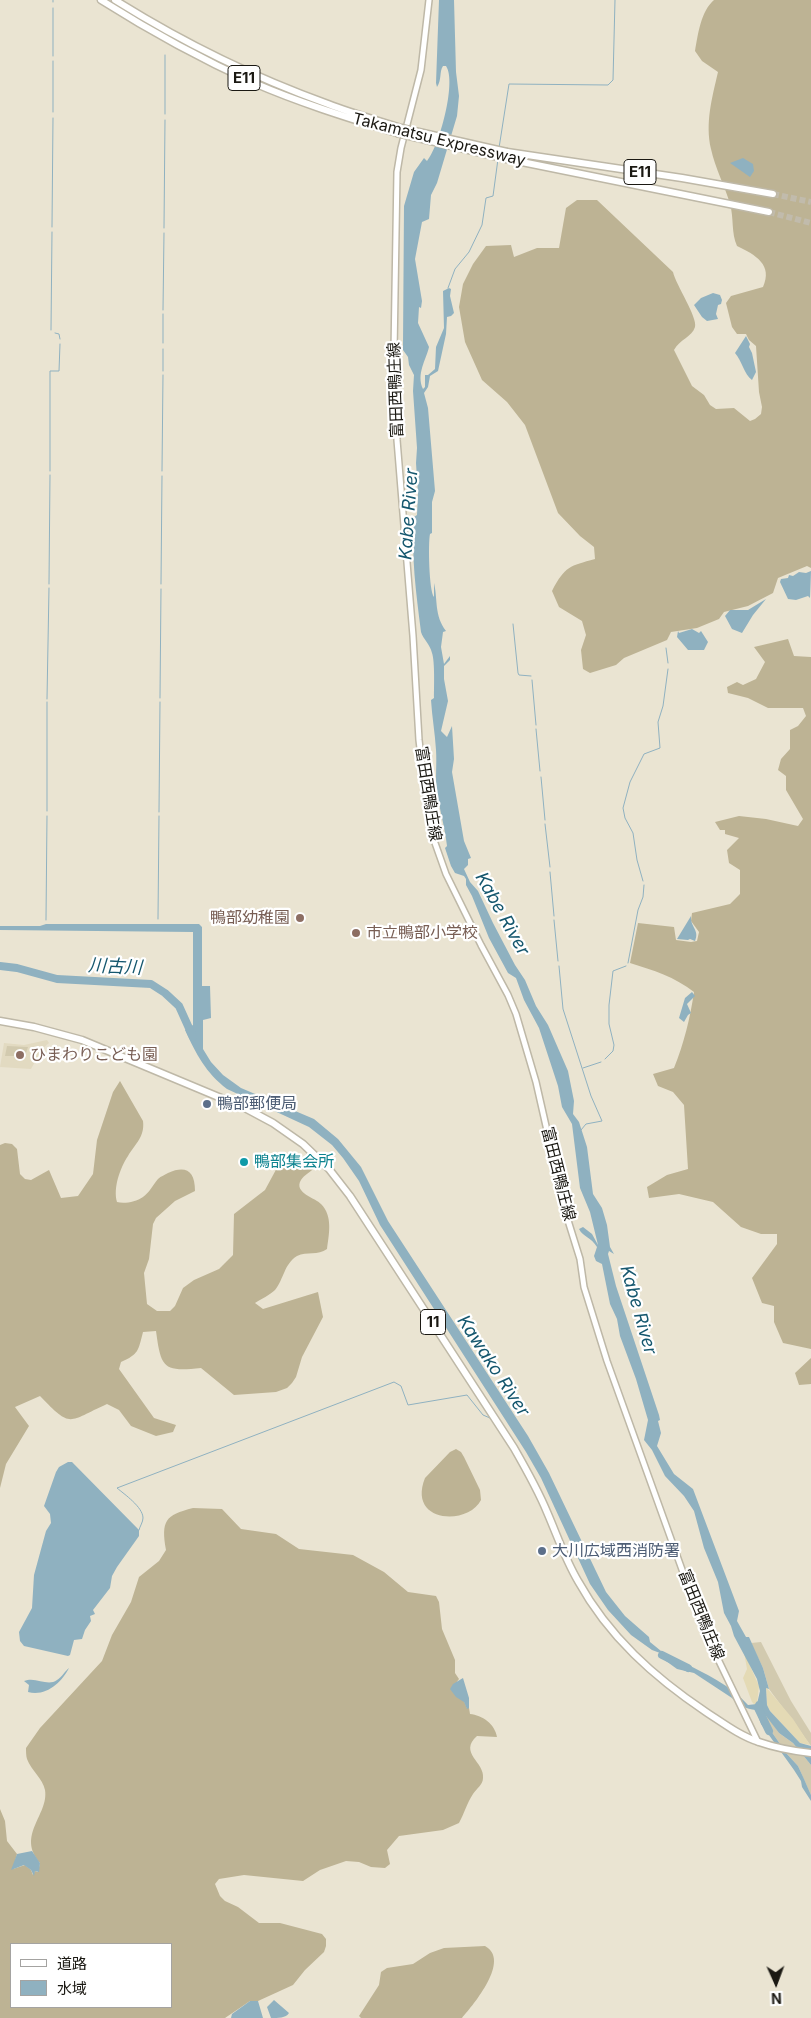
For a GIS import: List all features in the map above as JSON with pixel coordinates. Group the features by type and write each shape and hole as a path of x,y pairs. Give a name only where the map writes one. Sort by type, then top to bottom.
{"highway":[{"name":"Takamatsu Expressway","path":"100,0 194,55 256,84 325,110 399,130 507,155 769,212"},
{"name":"Takamatsu Expressway","path":"115,0 185,41 258,76 329,105 399,130"},
{"name":"Takamatsu Expressway","path":"507,155 682,178 773,194"},
{"name":"11","path":"0,1021 34,1027 82,1040 237,1105 290,1134 317,1157 350,1196 514,1448 546,1510 571,1568 596,1611 618,1640 657,1677 736,1731 762,1743 811,1753"}],"main road":[{"name":"富田西鴨庄線","path":"429,0 422,70 401,148 397,172 394,352 398,440 419,740 430,822 446,874 516,1014 536,1082 566,1214 580,1258 584,1287 607,1361 703,1628 750,1723 762,1743"},
{"path":"736,1731 746,1733 750,1728 750,1723"}],"shaded area":[{"path":"714,0 811,0 811,568 807,566 778,578 773,593 748,606 724,612 719,619 697,628 671,632 667,640 624,658 616,665 590,673 583,669 581,650 586,635 582,621 559,607 552,591 561,576 569,568 595,559 594,547 580,536 558,513 525,425 507,402 482,380 465,342 459,307 463,284 473,264 486,246 511,245 514,257 537,248 559,248 566,208 577,200 597,200 673,272 695,323 691,333 674,350 692,386 704,395 710,405 716,409 734,408 750,421 761,414 762,407 759,392 756,346 749,340 746,334 737,334 732,327 726,303 731,296 763,287 766,273 761,262 737,246 735,241 730,204 715,163 709,139 710,110 718,72 702,61 695,51 703,16"},
{"path":"788,639 794,656 811,657 811,1349 783,1343 774,1322 774,1306 762,1303 752,1278 777,1244 777,1234 761,1234 741,1227 713,1202 679,1194 649,1198 647,1187 667,1175 688,1169 684,1105 673,1092 658,1086 653,1074 674,1068 691,1012 694,992 671,978 630,963 638,923 674,927 676,940 697,941 699,932 691,921 692,913 730,904 740,894 740,870 729,863 727,850 739,838 725,834 725,830 720,830 715,822 739,816 766,819 798,826 803,819 786,790 786,776 778,770 781,759 790,749 790,730 798,726 806,716 803,708 768,708 748,698 728,693 727,687 737,682 743,685 756,679 765,662 754,647"},
{"name":"ひまわりこども園","path":"47,1040 49,1043 42,1049 31,1069 0,1067 4,1043 24,1045"},
{"path":"7,1046 28,1047 25,1056 5,1056"},
{"path":"120,1081 143,1121 143,1127 139,1140 120,1172 116,1191 117,1202 123,1203 140,1199 159,1178 174,1171 184,1170 188,1172 191,1174 195,1184 195,1191 175,1201 156,1218 153,1224 149,1259 144,1273 147,1304 157,1311 170,1311 175,1306 183,1288 194,1280 219,1269 233,1255 234,1214 265,1190 285,1153 315,1167 302,1178 299,1185 302,1192 321,1204 325,1209 329,1220 327,1249 297,1256 293,1259 275,1290 255,1303 263,1309 318,1292 323,1317 302,1357 296,1377 287,1388 276,1392 234,1395 201,1368 171,1368 162,1360 156,1331 143,1332 137,1351 131,1357 121,1362 119,1369 154,1418 176,1425 173,1432 156,1436 131,1426 119,1410 107,1404 77,1418 65,1418 58,1414 40,1396 15,1407 29,1426 6,1464 0,1488 0,1145 5,1143 12,1144 17,1149 20,1174 25,1179 31,1180 49,1170 61,1198 78,1196 93,1174 97,1140 113,1092"},
{"path":"811,1358 811,1384 799,1385 795,1373"},
{"path":"456,1449 464,1457 480,1490 481,1500 474,1508 464,1514 441,1516 431,1512 424,1504 422,1493 425,1478 450,1452"},
{"path":"193,1508 222,1509 241,1529 276,1534 299,1549 353,1555 384,1572 408,1592 436,1596 439,1602 442,1629 455,1660 455,1673 459,1679 456,1683 467,1708 469,1708 470,1714 479,1716 491,1724 496,1732 497,1737 477,1736 470,1747 471,1753 483,1772 483,1780 471,1797 459,1823 443,1830 399,1836 387,1850 390,1864 385,1868 346,1861 320,1870 303,1881 244,1875 219,1879 215,1884 220,1896 259,1923 280,1923 322,1934 326,1939 324,1952 305,1970 293,1985 258,2001 250,2001 225,2018 0,2018 0,1809 5,1821 7,1841 17,1854 13,1869 25,1865 31,1870 33,1875 35,1871 38,1872 40,1863 33,1853 32,1834 43,1808 45,1790 27,1759 26,1748 40,1728 102,1661 112,1635 131,1602 139,1577 159,1561 166,1550 165,1526 167,1521 176,1513"},
{"path":"761,1642 791,1701 811,1733 811,1746 769,1689 763,1668 751,1643"},
{"path":"761,1707 779,1733 793,1743 811,1765 811,1795 798,1766 787,1754 762,1718"},
{"path":"485,1946 492,1953 494,1961 492,1971 481,1993 462,2018 361,2018 359,2016 379,1985 381,1972 387,1968 413,1964 430,1953 444,1948"}],"sand":[{"path":"744,1652 759,1686 757,1704 755,1705 752,1702 743,1678 747,1669"},
{"path":"766,1687 793,1719 810,1745 800,1743 770,1711 767,1705"}],"water":[{"path":"439,0 454,0 456,72 459,96 457,116 437,183 431,195 429,219 422,222 415,259 422,301 421,308 419,307 418,323 429,347 421,373 423,389 425,387 425,375 428,375 435,369 436,347 444,328 443,291 449,288 451,289 450,296 454,313 447,317 446,334 438,371 430,376 428,387 424,393 428,408 435,491 432,502 432,533 429,539 430,577 432,593 434,597 434,583 440,619 446,631 443,632 441,647 444,664 450,656 450,660 444,666 448,701 441,731 447,737 452,726 454,759 452,772 464,841 471,858 468,859 468,865 464,869 470,882 478,891 515,965 525,980 536,1006 548,1025 568,1071 574,1101 573,1114 579,1122 587,1147 593,1194 602,1208 610,1247 614,1254 609,1251 608,1254 616,1286 659,1415 660,1420 658,1421 661,1433 657,1446 674,1474 693,1489 739,1611 737,1621 746,1637 749,1637 763,1668 769,1689 766,1688 767,1705 770,1711 800,1743 811,1746 811,1765 793,1743 779,1733 760,1708 762,1718 787,1754 798,1766 811,1795 811,1801 794,1770 761,1724 756,1710 740,1705 694,1673 677,1669 666,1661 660,1653 652,1650 631,1635 608,1610 590,1584 541,1478 526,1452 380,1225 359,1181 343,1158 332,1145 309,1127 227,1089 202,1062 185,1030 193,1025 193,932 0,930 0,926 40,926 46,924 199,924 202,927 202,986 210,986 211,1018 203,1020 203,1049 211,1062 223,1075 241,1088 314,1119 338,1139 361,1167 388,1221 528,1436 549,1473 606,1592 625,1616 649,1637 650,1642 677,1664 683,1662 717,1680 748,1705 757,1704 760,1691 757,1679 724,1613 718,1582 704,1548 694,1511 684,1496 665,1476 652,1450 644,1440 648,1420 636,1379 620,1336 617,1319 610,1304 602,1264 596,1261 594,1256 597,1247 579,1229 583,1227 592,1234 598,1245 590,1212 580,1188 572,1124 562,1107 558,1086 539,1028 524,1000 516,978 508,973 489,938 466,885 466,879 464,876 455,873 445,848 447,846 446,839 436,788 436,750 431,700 434,698 434,662 431,650 421,632 414,574 413,532 414,517 417,515 418,494 413,391 414,375 409,365 408,357 403,350 404,206 414,172 424,158 427,161 437,142 448,99 449,74 446,66 442,68 437,87 436,83"},
{"path":"743,158 753,164 754,171 750,177 730,163"},
{"path":"713,293 720,295 722,300 721,304 718,305 716,314 718,319 707,321 694,305 701,298"},
{"path":"746,336 750,344 749,347 756,372 752,380 735,353"},
{"path":"811,571 810,598 808,596 796,600 788,599 780,582 781,579 788,578 789,575 793,576 799,572 806,573"},
{"path":"766,599 742,633 732,629 725,616 730,610 748,610"},
{"path":"692,629 699,633 701,631 708,642 704,650 688,650 677,637 678,631 679,633"},
{"path":"691,916 696,931 695,941 677,939"},
{"path":"692,992 695,996 687,1004 691,1013 684,1022 679,1018 685,998"},
{"path":"72,1462 139,1530 139,1536 117,1567 112,1576 110,1588 93,1610 95,1614 90,1616 91,1621 82,1639 74,1640 70,1655 68,1656 24,1646 20,1641 19,1632 32,1608 34,1575 46,1531 51,1523 50,1514 44,1506 56,1472 59,1467"},
{"path":"69,1668 53,1687 41,1692 28,1692 29,1685 24,1681 53,1682 59,1679"},
{"path":"463,1678 469,1698 469,1708 467,1709 464,1702 456,1697 450,1689 453,1684"},
{"path":"32,1851 40,1863 39,1872 35,1871 34,1876 31,1870 24,1865 11,1870 17,1854"},
{"path":"274,2000 289,2013 288,2015 271,2018 267,2007"},
{"path":"250,2001 258,2001 263,2018 231,2018 232,2014"}],"waterway":[{"path":"499,148 509,84 608,85 613,80 615,0"},
{"path":"53,8 53,56"},
{"path":"165,55 165,114"},
{"path":"53,61 53,112"},
{"path":"52,227 53,118"},
{"path":"164,228 165,120"},
{"path":"448,288 455,269 469,252 482,225 486,198 493,196 498,159"},
{"path":"51,330 52,232"},
{"path":"163,310 164,233"},
{"path":"163,314 163,343"},
{"path":"55,333 59,334 60,339"},
{"path":"50,471 50,371 59,371 60,344"},
{"path":"163,349 163,371"},
{"path":"162,471 163,375"},
{"path":"49,584 50,475"},
{"path":"161,584 162,476"},
{"path":"47,699 49,588"},
{"path":"160,698 161,589"},
{"path":"513,624 518,673 519,675 531,676"},
{"path":"666,648 668,663"},
{"path":"643,881 637,860 633,833 625,818 623,808 630,782 644,754 660,748 658,722 663,706 668,669"},
{"path":"532,680 536,725"},
{"path":"47,702 47,811"},
{"path":"159,812 160,702"},
{"path":"536,729 540,771"},
{"path":"541,777 545,820"},
{"path":"46,920 47,816"},
{"path":"158,919 159,816"},
{"path":"545,824 550,867"},
{"path":"550,872 554,916"},
{"path":"628,963 644,885"},
{"path":"554,920 558,961"},
{"name":"川古川","path":"0,966 17,968 57,979 151,984 165,993 179,1006 193,1037"},
{"path":"559,966 563,1009 591,1096 602,1121 586,1124 581,1130"},
{"path":"605,1059 613,1051 614,1045 609,1024 613,971 626,966"},
{"path":"583,1068 601,1062"},
{"path":"139,1530 143,1520 140,1510 133,1501 117,1488 394,1382 401,1386 408,1405 467,1395 483,1415 490,1418"},
{"name":"Kawako River","path":"662,1655 688,1668"},
{"name":"Kabe River","path":"759,1705 758,1708 769,1731"}],"tunnel":[{"path":"773,194 811,202"},
{"path":"769,212 811,223"}],"place":[{"name":"鴨部幼稚園","path":"300,918"},
{"name":"市立鴨部小学校","path":"356,933"},
{"name":"ひまわりこども園","path":"20,1055"},
{"name":"鴨部郵便局","path":"207,1104"},
{"name":"鴨部集会所","path":"244,1162"},
{"name":"大川広域西消防署","path":"542,1551"}]}
